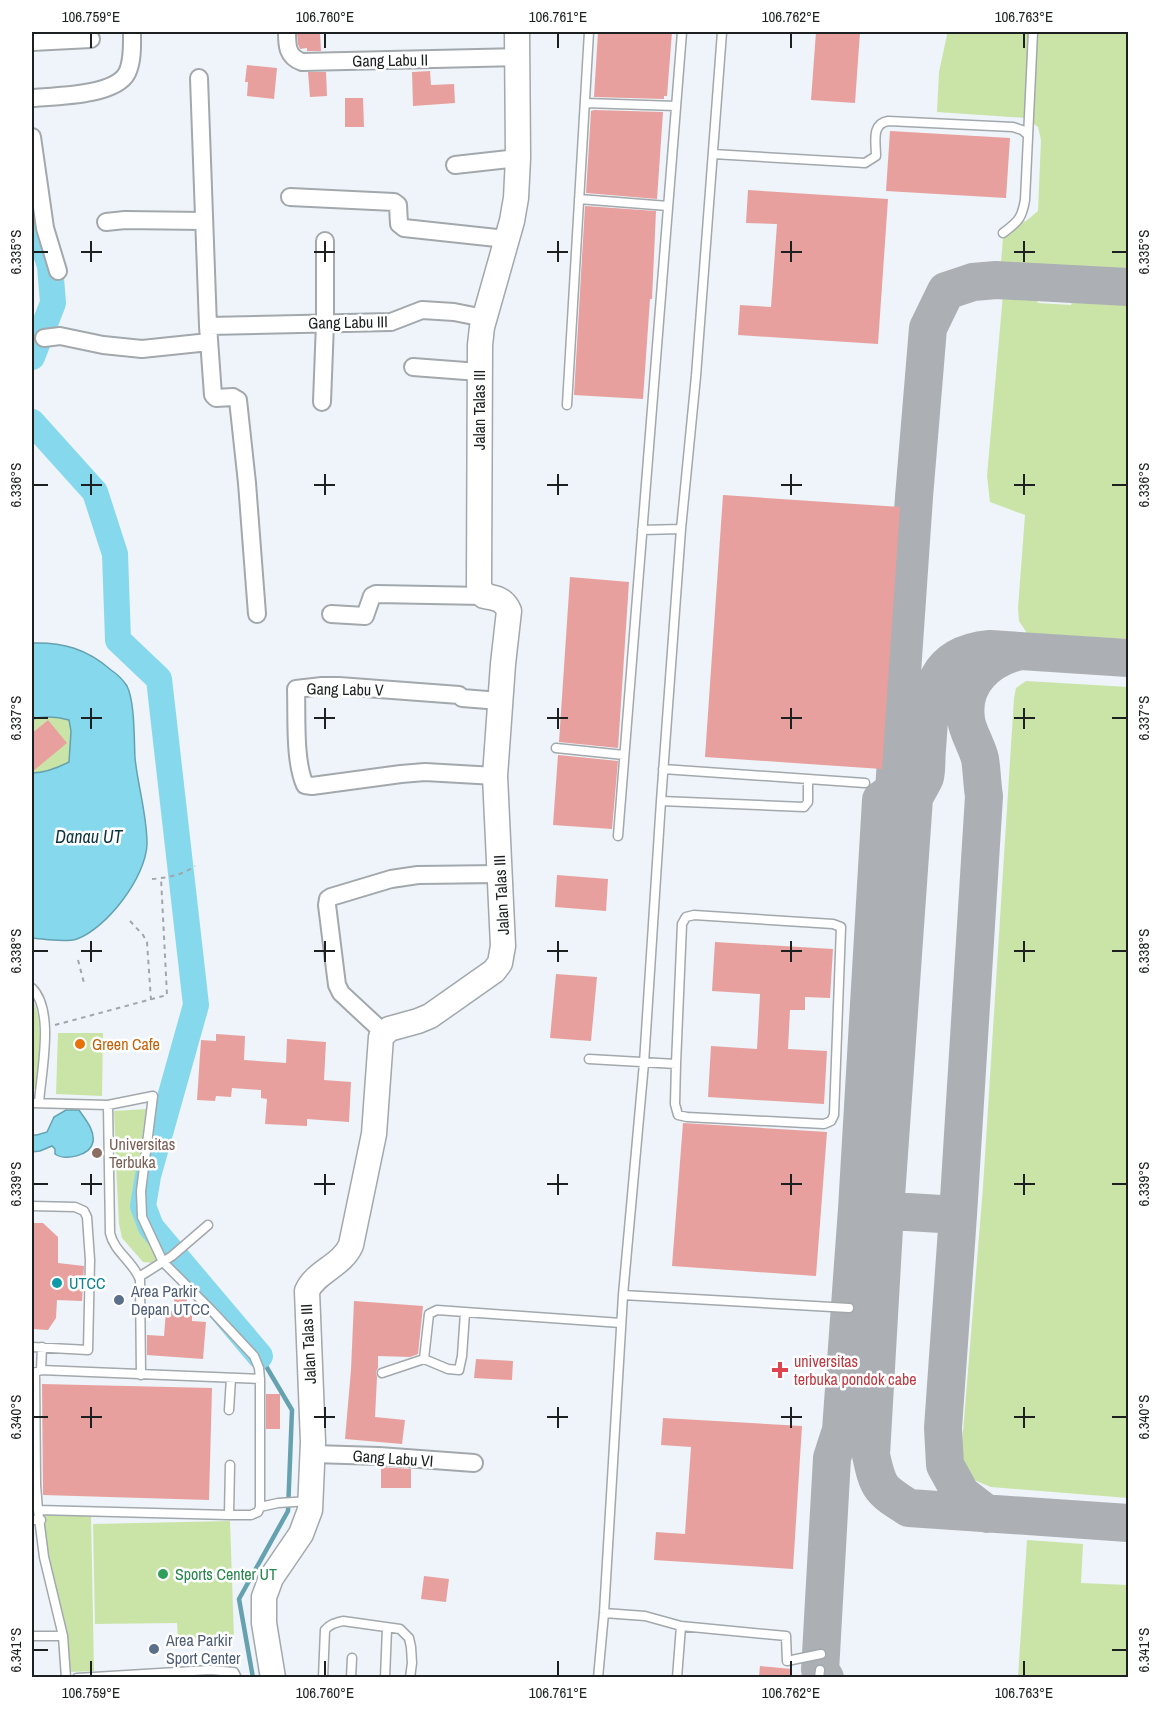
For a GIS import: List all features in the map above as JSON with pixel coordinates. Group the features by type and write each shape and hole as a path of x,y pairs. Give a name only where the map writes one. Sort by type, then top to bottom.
{"street":[{"path":"32,98 77,95 119,83 127,72 131,58 132,32"},
{"name":"Gang Labu II","path":"287,32 291,56 302,62 517,57"},
{"name":"Jalan Talas III","path":"273,1677 264,1623 264,1597 271,1578 301,1534 308,1518 303,1502 313,1454 307,1292 315,1279 345,1256 351,1245 374,1134 381,1037 389,1029 430,1016 498,967 502,957 495,776 509,611 500,599 484,596 479,583 479,372 480,339 484,318 512,221 516,198 517,32"},
{"path":"32,42 91,39"},
{"path":"199,78 208,334 214,396 216,398 234,397 238,400 257,614"},
{"path":"32,137 45,228 58,271"},
{"path":"455,165 518,158"},
{"path":"290,197 394,202 398,205 399,224 404,228 506,239"},
{"path":"106,222 125,220 204,221"},
{"path":"322,402 325,241"},
{"name":"Gang Labu III","path":"44,338 60,336 103,345 142,349 208,334 325,323 391,322 422,310 454,312 484,318"},
{"path":"413,367 479,372"},
{"path":"331,614 365,615 374,594 484,596"},
{"name":"Gang Labu V","path":"495,776 425,772 305,785 298,748 296,689 339,686 459,695 462,699 500,701"},
{"path":"384,1033 341,993 337,985 328,899 404,877 430,874 499,874"},
{"name":"Gang Labu VI","path":"313,1454 474,1463"}],"lane":[{"path":"567,405 589,32"},
{"path":"618,836 682,32"},
{"path":"598,1677 604,1613 623,1295 644,1063 681,529 696,376 722,32"},
{"path":"1003,232 1016,223 1023,213 1025,200 1033,32"},
{"path":"585,104 676,106"},
{"path":"713,154 865,163 876,156 877,127 881,122 888,121 1013,127 1028,135"},
{"path":"579,199 668,206"},
{"path":"642,530 681,529"},
{"path":"556,748 624,755"},
{"path":"663,769 865,783"},
{"path":"661,801 804,807 808,802 808,779"},
{"path":"694,915 833,924 841,927 834,1115 831,1121 824,1124 687,1117 678,1114 675,1104 676,1064 682,924 686,917 694,915"},
{"path":"32,987 41,1003 44,1028 35,1103 108,1104 153,1096 141,1191 141,1207 145,1226 163,1262 254,1356 259,1368 260,1379 260,1507 258,1512 251,1515 229,1515 38,1510"},
{"path":"589,1059 676,1064"},
{"path":"108,1104 111,1237 115,1246 135,1269 141,1285 141,1375"},
{"path":"32,1206 81,1208 87,1217 90,1249 88,1350 32,1347"},
{"path":"139,1277 172,1256 208,1225"},
{"path":"623,1295 849,1308"},
{"path":"424,1359 429,1314 437,1310 621,1323"},
{"path":"382,1372 424,1359 448,1369 459,1370 465,1313"},
{"path":"41,1370 42,1347"},
{"path":"66,1677 63,1636 36,1520 38,1510 34,1488 36,1372 41,1370 260,1379"},
{"path":"229,1410 231,1378"},
{"path":"229,1515 230,1465"},
{"path":"260,1507 278,1503 303,1502"},
{"path":"604,1613 645,1616 681,1626 786,1636 787,1661 821,1654"},
{"path":"323,1677 325,1630 329,1625 343,1621 400,1629 409,1638 411,1647 410,1677"},
{"path":"677,1677 681,1626"},
{"path":"385,1677 387,1628"},
{"path":"32,1636 63,1636"},
{"path":"351,1677 352,1658"},
{"path":"77,1677 234,1672 237,1677"}],"path":[{"path":"152,879 164,878 195,866"},
{"path":"44,1028 165,997 168,994 164,878"},
{"path":"130,921 144,935 147,942 151,1000"},
{"path":"78,960 84,983"}],"green space":[{"path":"946,32 1128,32 1128,273 1001,263 1004,225 1026,221 1038,211 1041,140 1038,127 1026,118 937,112 939,72"},
{"path":"1033,293 1038,303 1071,305 1073,296 1128,300 1128,639 1027,633 1019,621 1025,515 990,502 987,476 1003,294"},
{"path":"1026,681 1128,687 1128,1498 991,1487 974,1480 961,1456 983,1187 1014,698 1016,688"},
{"path":"42,716 69,720 71,731 69,762 51,770 32,773 48,720 32,733 32,719"},
{"path":"32,998 40,1030 37,1089 32,1089"},
{"path":"58,1033 103,1033 102,1096 56,1094"},
{"path":"146,1109 138,1172 137,1207 142,1231 163,1256 153,1263 143,1262 122,1238 117,1186 114,1111"},
{"path":"43,1514 91,1515 94,1671 70,1672 68,1635 48,1555"},
{"name":"Sports Center UT","path":"230,1521 234,1638 178,1639 177,1623 95,1624 93,1524"},
{"path":"1027,1540 1083,1544 1081,1583 1128,1585 1128,1677 1018,1677"}],"water":[{"name":"Danau UT","path":"32,643 74,648 102,663 118,675 127,686 133,711 135,758 147,833 145,857 132,886 112,913 89,933 72,940 32,938 32,773 51,770 69,762 71,731 69,720 50,717 32,719"},
{"path":"66,1110 79,1110 87,1121 93,1138 91,1147 82,1154 71,1157 55,1154 52,1146 32,1152 32,1135 47,1132 54,1117"}],"building":[{"path":"297,32 320,32 321,51 300,49"},
{"path":"598,32 672,32 667,96 664,96 664,99 594,97"},
{"path":"816,32 860,32 855,103 811,100"},
{"path":"247,65 277,68 274,99 247,96 248,82 245,82"},
{"path":"430,71 431,85 454,84 455,103 413,106 412,72"},
{"path":"308,72 326,72 327,96 310,97"},
{"path":"345,98 363,98 364,127 345,127"},
{"path":"591,111 663,112 657,199 586,193"},
{"path":"890,131 1010,138 1006,198 886,191"},
{"path":"748,190 888,199 878,344 738,335 740,305 771,307 777,224 746,223"},
{"path":"585,206 656,211 652,299 650,299 643,399 574,395"},
{"path":"723,495 900,507 882,769 705,757"},
{"path":"570,577 629,582 618,748 559,742"},
{"path":"48,720 67,743 32,772 32,733"},
{"path":"558,755 618,761 612,829 553,825"},
{"path":"557,875 608,879 606,911 555,907"},
{"path":"715,942 833,949 830,998 805,997 805,1010 790,1010 788,1049 827,1051 824,1104 708,1097 711,1046 757,1049 760,994 712,991"},
{"path":"556,974 597,977 591,1041 550,1038"},
{"path":"216,1034 245,1036 244,1060 286,1063 287,1039 326,1042 324,1080 351,1082 349,1122 307,1119 307,1126 265,1124 267,1099 261,1098 261,1090 232,1088 231,1097 216,1096 215,1101 197,1100 201,1040 216,1041"},
{"path":"683,1123 827,1132 816,1276 672,1266"},
{"name":"UTCC","path":"32,1223 43,1223 58,1237 58,1263 84,1266 82,1301 57,1300 56,1318 48,1330 32,1329"},
{"path":"174,1297 187,1297 186,1312 192,1312 192,1321 206,1322 203,1359 147,1355 147,1335 164,1336 166,1311 174,1311"},
{"path":"354,1301 423,1306 418,1354 410,1357 378,1356 375,1417 405,1420 402,1444 345,1439"},
{"path":"476,1359 513,1361 512,1380 474,1378"},
{"path":"42,1384 212,1388 209,1500 43,1495"},
{"path":"266,1394 280,1394 280,1429 266,1429"},
{"path":"663,1418 802,1426 793,1569 654,1560 656,1532 685,1534 691,1447 661,1445"},
{"path":"381,1467 411,1469 411,1488 381,1488"},
{"path":"424,1576 449,1579 446,1602 421,1599"},
{"path":"760,1666 792,1669 791,1677 759,1677"}],"waterway":[{"path":"32,210 50,266 53,303 32,357"},
{"path":"32,422 95,492 115,554 118,640 159,679 196,1005 148,1176 143,1206 151,1227 260,1356"},
{"path":"253,1678 239,1599 288,1511 292,1410 260,1356"}],"taxiway":[{"path":"958,1215 857,1209 881,800 894,790 928,328 946,291 973,282 996,280 1128,287"},
{"path":"1128,658 990,649 969,653 954,660 943,670 936,683 930,713 926,774 914,798 885,1211 871,1455 878,1482 886,1492 909,1508 1128,1523"},
{"path":"987,1514 961,1494 945,1465 943,1428 984,796 980,759 967,724 966,706 972,684 979,674 997,660 1020,651"},
{"path":"825,1678 820,1670 832,1458 841,1430 857,1209"}],"place":[{"name":"Green Cafe","path":"80,1044"},
{"name":"Universitas Terbuka","path":"97,1153"},
{"name":"UTCC","path":"57,1283"},
{"name":"Area Parkir Depan UTCC","path":"119,1300"},
{"name":"universitas terbuka pondok cabe","path":"780,1370"},
{"name":"Sports Center UT","path":"163,1574"},
{"name":"Area Parkir Sport Center","path":"154,1649"}]}
